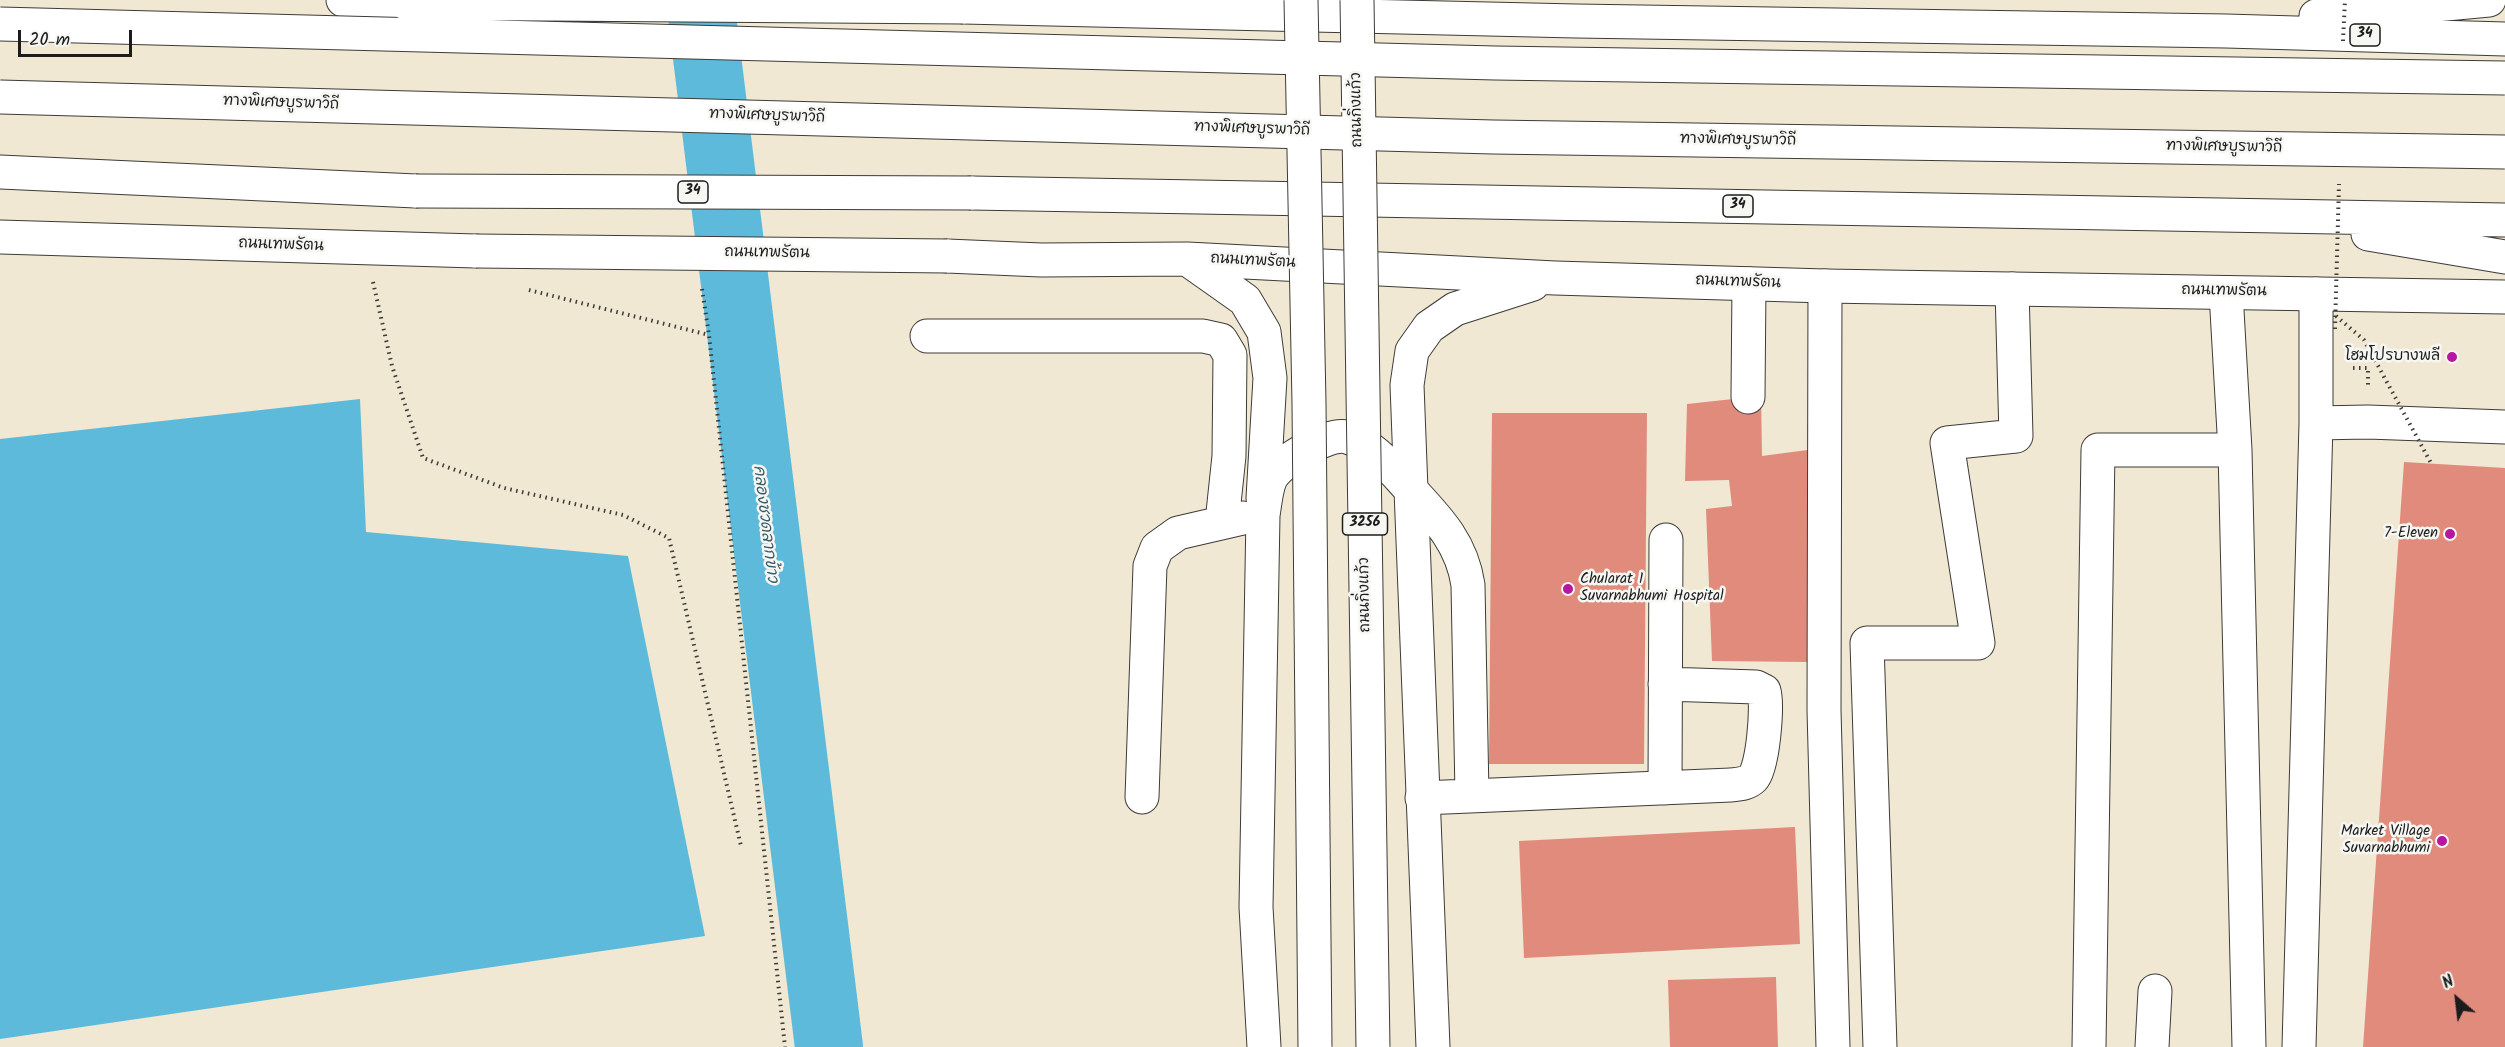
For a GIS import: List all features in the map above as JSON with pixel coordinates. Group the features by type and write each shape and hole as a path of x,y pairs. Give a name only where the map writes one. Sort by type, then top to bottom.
{"main road":[{"name":"34","path":"343,0 406,3 963,7 1576,21 2226,30 2505,39"},
{"path":"1300,0 1309,403 1316,1047"},
{"name":"ถนนกิ่งแก้ว","path":"1357,0 1373,1047"},
{"path":"2226,30 2331,14 2489,0"},
{"path":"0,24 1495,63 2505,78"},
{"name":"ทางพิเศษบูรพาวิถี","path":"0,97 1493,137 2505,152"},
{"name":"34","path":"0,172 416,191 971,193 2505,220"},
{"path":"2233,214 2505,257"},
{"name":"ถนนเทพรัตน","path":"0,237 366,249 947,256 1041,260 1187,259 1555,278 1825,286 2226,292 2326,305 2505,297"},
{"path":"1187,259 1245,300 1264,332 1270,378 1263,515 1256,907 1264,1047"},
{"path":"1433,1047 1407,385 1412,351 1429,327 1455,309 1555,278"},
{"path":"1748,397 1749,284"},
{"path":"1825,286 1824,710 1833,1047"},
{"path":"1880,1047 1867,643 1978,643 1947,443 2016,436 2012,289"},
{"path":"2226,292 2235,450 2248,1047"},
{"path":"2299,1047 2316,423 2326,305"},
{"path":"927,336 1203,336 1221,340 1230,356 1229,456 1222,522"},
{"path":"2316,423 2368,422 2505,428"},
{"path":"1263,515 1272,477 1298,454 1330,437 1345,437 1375,452 1437,518 1464,563 1468,585 1472,795"},
{"path":"2089,1047 2098,450 2235,450"},
{"path":"1142,796 1150,566 1157,548 1178,533 1263,515"},
{"path":"1665,540 1665,788"},
{"path":"1422,798 1743,784 1754,777 1759,764 1766,698 1764,691 1756,687 1665,684"},
{"path":"2152,1047 2154,991"}],"path":[{"path":"366,249 392,366 423,458 504,488 623,515 669,538 741,846"},
{"path":"702,288 709,334 785,1047"},
{"path":"526,289 709,334"},
{"path":"2326,305 2364,340 2431,463"}],"water":[{"path":"360,399 366,532 628,556 705,936 0,1039 0,439"}],"building":[{"path":"1761,396 1762,456 1815,449 1807,662 1712,661 1706,509 1732,506 1729,480 1685,481 1687,404"},
{"name":"Chularat 1 Suvarnabhumi Hospital","path":"1492,413 1647,413 1644,764 1489,764"},
{"name":"Market Village Suvarnabhumi","path":"2404,462 2505,468 2505,1047 2363,1047"},
{"path":"1795,827 1800,944 1524,958 1519,841"},
{"path":"1776,977 1778,1047 1670,1047 1668,980"}],"waterway":[{"name":"คลองชวดลากข้าว","path":"700,0 829,1047"}],"place":[{"name":"โฮมโปรบางพลี","path":"2452,357"},
{"name":"7-Eleven","path":"2450,534"},
{"name":"Chularat 1 Suvarnabhumi Hospital","path":"1568,589"},
{"name":"Market Village Suvarnabhumi","path":"2442,841"}]}
